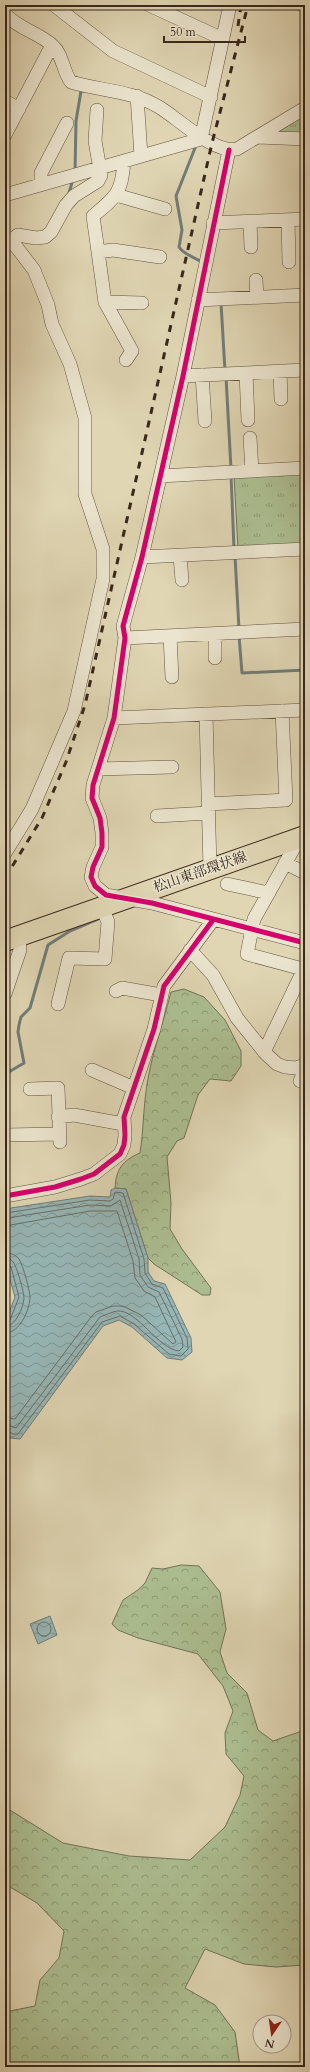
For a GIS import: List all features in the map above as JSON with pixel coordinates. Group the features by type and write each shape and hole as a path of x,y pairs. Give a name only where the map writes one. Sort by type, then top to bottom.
{"main road":[{"name":"松山東部環状線","path":"12,939 302,836"}],"street":[{"path":"54,5 113,51 211,97"},
{"path":"149,5 166,9 223,39"},
{"path":"201,139 230,5"},
{"path":"5,15 25,30 55,47 66,75 71,82 137,96 158,106 190,128 201,139 229,150 237,149 305,108"},
{"path":"5,135 52,45"},
{"path":"137,96 141,156"},
{"path":"5,102 19,109"},
{"path":"5,853 32,809 74,711 103,580 104,563 103,549 85,494 85,418 70,364 52,324 48,304 34,270 8,238 18,235 36,238 45,237 51,232 66,205 74,196 98,181 101,176 101,168 95,141 97,110"},
{"path":"41,185 41,173 67,123"},
{"path":"258,137 305,139"},
{"path":"5,195 201,139"},
{"path":"229,150 183,376 142,558 123,626 125,638 114,718 98,769 92,798 100,818 102,847 93,867 91,877 95,886 100,892 114,897 152,903 305,943"},
{"path":"124,161 120,190 92,216 105,302 132,351 126,360"},
{"path":"116,195 165,210"},
{"path":"214,223 305,219"},
{"path":"288,220 290,262"},
{"path":"250,222 251,247"},
{"path":"98,252 113,250 160,258"},
{"path":"256,280 257,297"},
{"path":"198,300 305,295"},
{"path":"105,302 142,304"},
{"path":"183,376 305,370"},
{"path":"280,371 281,398"},
{"path":"246,373 248,420"},
{"path":"202,375 205,421"},
{"path":"250,438 252,471"},
{"path":"160,476 305,468"},
{"path":"142,558 305,549"},
{"path":"180,556 182,580"},
{"path":"125,638 305,629"},
{"path":"215,634 216,658"},
{"path":"170,636 172,677"},
{"path":"114,718 305,710"},
{"path":"157,816 286,800 282,711"},
{"path":"206,714 210,869"},
{"path":"98,769 172,766"},
{"path":"264,1052 301,975 301,970 299,968 246,954 254,919 302,836"},
{"path":"286,863 305,873"},
{"path":"227,884 269,893"},
{"path":"63,999 69,958 105,959 108,922 102,907"},
{"path":"5,1196 55,1187 94,1174 120,1154 124,1145 125,1135 123,1124 128,1100 134,1088 154,1029 164,986 213,920"},
{"path":"5,994 20,950 12,939"},
{"path":"190,950 213,976 237,1018 264,1052 277,1064 284,1067 296,1068 305,1065"},
{"path":"116,991 122,988 161,995"},
{"path":"92,1070 134,1088"},
{"path":"5,1135 59,1138 58,1088 30,1089"},
{"path":"58,1117 74,1116 123,1124"}],"green space":[{"path":"305,112 305,135 280,133 277,128"},
{"path":"305,471 305,545 238,549 234,475"},
{"path":"184,989 204,997 225,1020 241,1051 241,1066 231,1081 210,1079 198,1095 184,1138 177,1141 167,1157 171,1203 170,1229 182,1249 211,1288 210,1295 202,1295 154,1264 148,1258 126,1189 115,1188 119,1170 125,1162 140,1153 147,1086 156,1046 171,992"},
{"path":"181,1565 199,1566 220,1592 226,1629 220,1652 227,1673 247,1693 258,1730 273,1741 305,1730 305,1965 276,1967 244,1964 205,1949 185,1988 215,2005 235,2032 240,2067 5,2067 5,2012 35,2006 40,1980 59,1958 64,1931 37,1903 5,1884 5,1807 63,1843 129,1856 190,1860 225,1827 240,1795 244,1776 226,1754 225,1733 233,1711 223,1686 198,1654 138,1638 118,1630 112,1624 123,1600 138,1590 145,1583 152,1568 163,1569"}],"water":[{"path":"115,1188 126,1189 148,1258 148,1272 154,1281 165,1284 191,1338 192,1352 182,1360 167,1358 132,1327 119,1320 103,1326 20,1439 10,1438 6,1432 5,1420 5,1323 15,1297 5,1262 5,1212 11,1208 90,1196 110,1197 111,1190"},
{"path":"50,1616 57,1635 38,1644 30,1624"}],"waterway":[{"path":"75,172 76,121 81,91 84,91"},
{"path":"194,145 195,148 176,196 182,230 179,247 181,250 203,263"},
{"path":"69,193 73,179"},
{"path":"221,303 225,371"},
{"path":"226,377 231,469"},
{"path":"231,474 234,549"},
{"path":"235,556 239,629"},
{"path":"239,636 242,673 305,670"},
{"path":"5,1087 7,1073 24,1063 18,1032 19,1025 21,1017 30,1008 48,945 70,931 98,919"}],"railway":[{"path":"238,26 241,5"},
{"path":"5,878 42,818 66,762 85,705 212,143 248,5"}],"cycle path":[{"path":"229,150 183,376 142,557 123,626 125,638 114,718 93,785 92,798 100,818 102,847 93,867 91,877 95,886 106,895 152,903 305,943"},
{"path":"5,1196 55,1187 81,1179 94,1174 120,1154 124,1145 124,1117 154,1029 164,986 213,920"}]}
